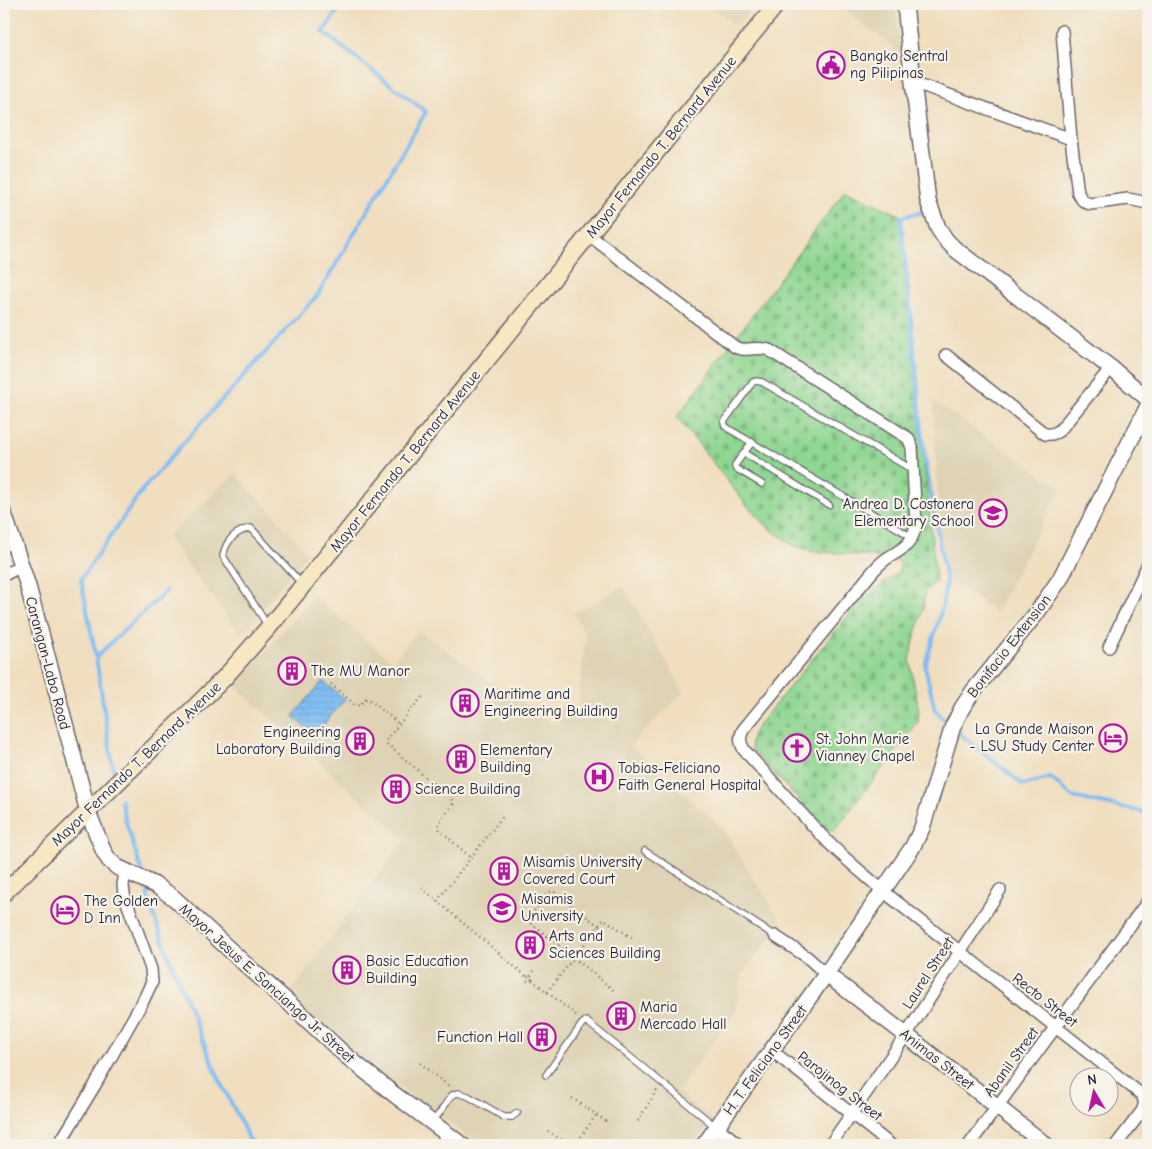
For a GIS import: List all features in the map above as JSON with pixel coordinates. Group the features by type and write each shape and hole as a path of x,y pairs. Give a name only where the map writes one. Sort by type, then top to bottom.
{"main road":[{"name":"Mayor Fernando T. Bernard Avenue","path":"4,893 225,677 269,627 778,4"}],"street":[{"path":"905,4 928,201 938,228 955,249 1111,368 1148,400"},
{"path":"1062,32 1071,139 1080,198 1090,204 1128,199 1148,203"},
{"path":"913,82 1071,139"},
{"path":"589,235 735,347 743,350 760,347 769,350 905,435 912,447 916,524 912,537"},
{"path":"946,355 1045,434 1050,435 1060,430 1111,368"},
{"name":"Bonifacio Extension","path":"826,974 912,848 922,828 953,726 962,708 974,690 1052,593 1148,406"},
{"name":"Carangan-Labo Road","path":"4,514 52,674 88,812"},
{"name":"Recto Street","path":"912,537 906,547 876,567 743,730 740,736 741,743 744,750 829,844 883,891 1142,1095 1144,1100 1142,1111 1116,1145"},
{"path":"1109,647 1148,564"},
{"path":"4,575 21,566"},
{"name":"Mayor Jesus E. Sanciango Jr. Street","path":"88,812 104,852 113,864 125,872 157,886 174,898 345,1055 462,1145"},
{"path":"61,1141 115,1050 152,982 151,969 124,894 125,872"},
{"name":"Laurel Street","path":"830,1145 906,1034 1000,890"},
{"name":"Abanil Street","path":"969,1145 1148,901"},
{"path":"775,936 807,957 826,974"},
{"name":"Animas Street","path":"826,974 906,1034 1046,1145"},
{"name":"H. T. Feliciano Street","path":"704,1145 826,974"},
{"name":"Parojinog Street","path":"771,1050 891,1145"},
{"path":"717,1127 740,1145"}],"lane":[{"path":"912,537 726,427 724,424 725,420 753,382 762,382 913,470"},
{"path":"752,442 734,468 762,484"},
{"path":"744,453 829,505"},
{"path":"269,627 223,556 230,539 236,533 251,528 304,586"},
{"path":"646,851 775,936"},
{"path":"546,1074 584,1021 591,1024 717,1127"},
{"path":"432,1123 452,1095 458,1093 465,1094 504,1117 512,1117 518,1113"}],"path":[{"path":"331,684 356,706 369,699 399,724"},
{"path":"422,697 387,739 386,743 452,800 453,804 438,827 471,858"},
{"path":"437,901 504,816"},
{"path":"422,888 529,978 584,1021"},
{"path":"599,926 553,892 548,894 530,916 529,920 616,992"},
{"path":"547,992 604,919 632,938"},
{"path":"525,984 535,969"},
{"path":"420,1064 458,1093"},
{"path":"638,1121 662,1082"},
{"path":"572,1098 607,1122"},
{"path":"575,1145 596,1115"},
{"path":"548,1131 569,1145"}],"shaded area":[{"path":"710,4 755,4 736,26"},
{"path":"837,4 895,4 899,51"},
{"name":"Andrea D. Costonera Elementary School","path":"933,401 1061,488 996,612 951,581 940,536"},
{"path":"235,473 308,553 241,635 167,537"},
{"name":"Misamis University","path":"623,586 684,692 630,745 722,828 782,923 741,976 735,1011 677,1092 713,1120 693,1145 479,1145 284,1000 405,840 235,686 313,597 393,661 418,631 553,724 563,703 578,707 586,635 574,613"}],"green space":[{"path":"845,190 900,215 936,581 925,592 923,609 911,652 910,661 919,712 918,722 835,830 828,831 752,750 751,739 759,724 861,600 898,572 900,563 896,560 870,556 810,551 793,545 769,528 748,507 677,417"}],"water":[{"path":"323,681 345,699 315,735 293,716"}],"waterway":[{"path":"96,657 81,579 143,489 317,296 426,112 323,32 342,4"},
{"path":"923,205 924,212 901,217 924,452 946,580 942,608 925,666 935,710 950,725"},
{"path":"113,769 96,657 167,590"},
{"path":"957,731 1023,785 1051,778 1072,797 1148,813"},
{"path":"121,800 142,872"},
{"path":"147,886 149,903 215,1070 248,1137 254,1145"}],"place":[{"name":"Bangko Sentral ng Pilipinas","path":"831,65"},
{"name":"Andrea D. Costonera Elementary School","path":"993,513"},
{"name":"The MU Manor","path":"292,671"},
{"name":"Maritime and Engineering Building","path":"465,703"},
{"name":"La Grande Maison - LSU Study Center","path":"1113,738"},
{"name":"Engineering Laboratory Building","path":"360,741"},
{"name":"St. John Marie Vianney Chapel","path":"797,748"},
{"name":"Elementary Building","path":"461,759"},
{"name":"Tobias-Feliciano Faith General Hospital","path":"599,777"},
{"name":"Science Building","path":"396,789"},
{"name":"Misamis University Covered Court","path":"504,871"},
{"name":"Misamis University","path":"502,908"},
{"name":"The Golden D Inn","path":"65,910"},
{"name":"Arts and Sciences Building","path":"530,945"},
{"name":"Basic Education Building","path":"347,970"},
{"name":"Maria Mercado Hall","path":"621,1016"},
{"name":"Function Hall","path":"542,1037"}]}
